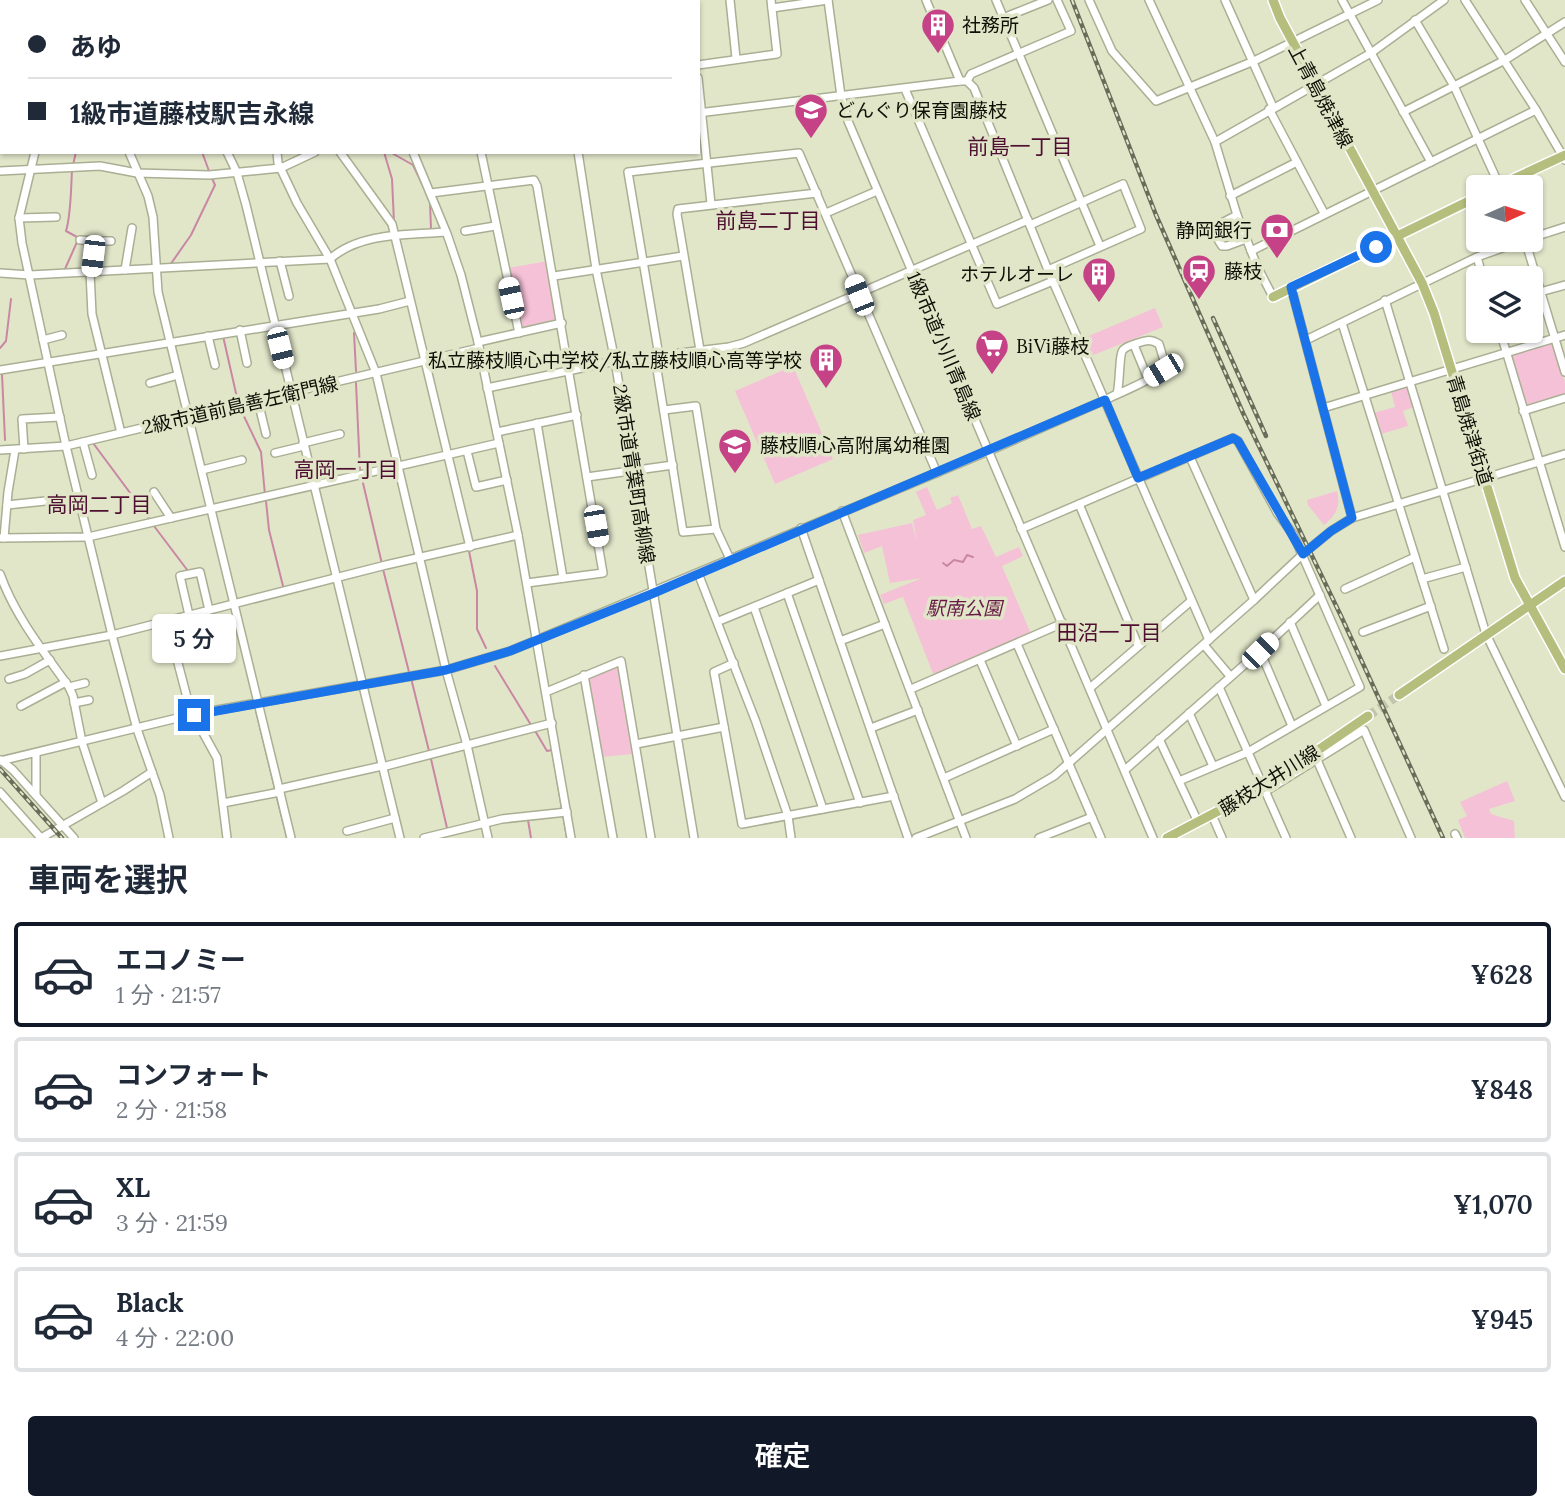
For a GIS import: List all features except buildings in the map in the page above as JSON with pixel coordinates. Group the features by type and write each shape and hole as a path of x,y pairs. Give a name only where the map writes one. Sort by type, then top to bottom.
{"main road":[{"name":"上青島焼津線","path":"1273,0 1371,191"},
{"path":"1525,175 1565,157"},
{"name":"青島焼津街道","path":"1371,191 1422,282 1452,370 1515,578 1565,669"},
{"path":"1273,297 1466,202"},
{"path":"1399,695 1565,581"},
{"name":"藤枝大井川線","path":"1167,838 1265,789 1368,716"}],"street":[{"path":"730,0 736,58"},
{"path":"700,65 777,54 771,4 828,0"},
{"name":"1級市道小川青島線","path":"828,0 841,96 848,121 1126,769 1153,838"},
{"path":"926,0 964,81 974,88 1048,270 1207,642 1230,676"},
{"path":"996,0 1100,246"},
{"path":"1003,18 1048,0"},
{"path":"711,204 700,112 964,81 971,74 1071,31 1057,0"},
{"path":"1089,0 1112,51 1156,101 1254,61 1378,0"},
{"path":"1149,0 1215,142 1237,215 1273,297"},
{"path":"1225,0 1254,61 1271,108 1324,213"},
{"path":"1342,0 1430,162"},
{"path":"1215,142 1370,53 1444,0"},
{"path":"1465,0 1565,157"},
{"path":"1525,0 1565,62"},
{"path":"1415,20 1454,86 1494,175"},
{"path":"1403,112 1505,60 1565,22"},
{"path":"905,89 997,304 1053,281"},
{"path":"1251,251 1536,110"},
{"path":"716,529 683,533 628,172 799,153 937,473"},
{"path":"34,154 19,218 19,231 66,446 112,635 137,729 160,795 168,838"},
{"path":"130,154 148,196 153,218 158,292 258,702 277,791 291,838"},
{"path":"228,154 237,173 260,263 400,838"},
{"path":"278,154 297,203 330,259 376,373 488,838"},
{"path":"0,172 100,166 177,176 237,173 281,168 311,154"},
{"path":"341,154 392,224 470,547"},
{"path":"414,154 461,275 478,345 538,640 563,813 571,838"},
{"path":"481,154 519,333"},
{"name":"2級市道青葉町高柳線","path":"578,154 694,838"},
{"path":"1230,196 1297,162"},
{"path":"431,193 534,180 537,186 604,573 527,583"},
{"path":"487,388 615,361 729,347 760,338 912,271 1123,184 1141,229 1048,270"},
{"path":"826,213 877,191"},
{"path":"700,350 683,256 678,209 817,193"},
{"path":"1237,215 1216,226 1215,232 1222,246 1246,239"},
{"path":"19,218 56,217"},
{"path":"465,231 495,226"},
{"path":"1544,234 1565,227"},
{"path":"125,270 132,228"},
{"path":"0,273 30,275 330,259 353,244 395,236 446,232"},
{"path":"80,240 111,241"},
{"path":"95,241 91,272 92,314 121,433"},
{"path":"1306,340 1422,282 1490,252"},
{"path":"554,276 683,256"},
{"path":"1476,257 1479,266"},
{"path":"280,261 289,296"},
{"path":"1543,291 1565,285"},
{"path":"1291,287 1352,518"},
{"path":"1543,299 1565,372"},
{"path":"0,370 379,309 410,300"},
{"path":"1385,300 1486,634 1565,797"},
{"name":"2級市道前島善左衛門線","path":"0,450 66,446 426,362 519,333 562,323"},
{"path":"1342,323 1444,649"},
{"path":"240,330 247,363"},
{"path":"43,340 62,335"},
{"path":"208,335 215,365"},
{"path":"1323,408 1565,335"},
{"path":"1,760 194,715 410,677 484,660 654,593 1105,400 1148,379 1163,370 1166,364 1159,344 1152,340 1124,348 1121,354 1121,382 1117,394 1105,400"},
{"path":"1504,343 1565,547"},
{"path":"1134,345 1148,379"},
{"path":"150,383 178,375"},
{"path":"1523,411 1565,398"},
{"path":"258,401 266,434"},
{"path":"664,410 696,405 716,529 730,559"},
{"path":"497,432 577,415"},
{"path":"60,417 22,419 20,449 2,538 88,537 499,443"},
{"path":"537,423 563,578"},
{"path":"275,453 340,434"},
{"path":"1021,528 1233,438 1238,441 1303,554 1360,687 1248,751 1179,780"},
{"path":"83,442 92,475"},
{"path":"467,451 476,487 507,481"},
{"path":"916,838 1028,792 1070,765 1303,554 1352,518 1565,454"},
{"path":"1190,457 1254,600"},
{"path":"202,470 242,460"},
{"path":"587,477 673,464"},
{"path":"154,492 171,518"},
{"path":"7,505 55,500"},
{"path":"1079,504 1138,645"},
{"path":"842,511 966,838"},
{"path":"802,528 908,838"},
{"path":"0,656 112,635 337,580 383,566 518,535"},
{"path":"1345,589 1415,558"},
{"path":"1422,579 1466,567"},
{"path":"189,615 180,576 200,572 209,610"},
{"path":"698,573 719,621 788,816 791,838"},
{"path":"0,574 6,591 67,685 102,803"},
{"path":"719,621 819,580"},
{"path":"787,593 860,803"},
{"path":"1126,769 1320,595"},
{"path":"1090,688 1191,601"},
{"path":"1363,632 1431,606"},
{"path":"754,607 823,809"},
{"path":"167,621 190,709 217,758 227,838"},
{"path":"1290,622 1326,706"},
{"path":"911,689 1063,623"},
{"path":"840,640 885,624"},
{"path":"1017,644 1101,838"},
{"path":"1260,651 1292,726"},
{"path":"9,680 50,660"},
{"path":"980,660 1017,746"},
{"path":"546,692 621,661 651,838"},
{"path":"734,663 714,672 742,824 894,796"},
{"path":"584,676 613,838"},
{"path":"21,706 67,685 85,683"},
{"path":"1219,687 1286,838"},
{"path":"74,703 89,700"},
{"path":"871,728 918,710"},
{"path":"1189,713 1213,765"},
{"path":"223,803 382,767 552,723"},
{"path":"636,744 724,727"},
{"path":"944,778 1054,729"},
{"path":"1265,789 1364,730 1411,838"},
{"path":"1160,739 1198,822"},
{"path":"36,752 36,795"},
{"path":"1,760 74,838"},
{"path":"1317,760 1351,838"},
{"path":"0,792 41,838 152,772"},
{"path":"424,838 502,819 563,813"},
{"path":"1212,815 1222,838"},
{"path":"1039,838 1092,817"},
{"path":"347,831 395,818"}],"green space":[{"path":"548,261 557,319 520,328 508,268"},
{"path":"1155,308 1163,327 1091,356 1084,338"},
{"path":"1553,343 1565,382 1565,395 1526,407 1510,356"},
{"path":"793,366 833,459 775,484 735,391"},
{"path":"1407,386 1414,407 1403,411 1408,426 1381,434 1374,413 1395,407 1391,391"},
{"name":"駅南公園","path":"927,487 937,510 952,503 950,498 958,495 972,529 981,526 996,557 1019,547 1023,556 1002,566 1031,634 934,676 903,597 884,604 880,595 922,578 890,583 882,546 864,553 858,535 912,523 917,542 913,520 926,515 916,492"},
{"path":"1337,491 1336,510 1324,525 1307,500"},
{"path":"614,666 618,668 632,754 601,757 588,677"},
{"path":"1507,781 1515,801 1489,809 1491,814 1514,821 1515,838 1465,838 1458,820 1467,816 1460,802"}],"waterway":[{"path":"73,165 76,154"},
{"path":"203,154 209,171"},
{"path":"385,154 392,179 394,222"},
{"path":"394,154 413,165 424,188"},
{"path":"72,170 66,231 77,237"},
{"path":"170,265 191,235 215,185 211,176"},
{"path":"430,203 431,229"},
{"path":"65,269 77,242"},
{"path":"0,348 6,341 11,299"},
{"path":"356,371 354,333 357,330"},
{"path":"223,336 238,402"},
{"path":"2,374 5,440"},
{"path":"356,383 360,471"},
{"path":"240,408 261,452 265,495"},
{"path":"93,443 151,521"},
{"path":"363,483 382,564"},
{"path":"266,501 269,530 283,586"},
{"path":"154,526 188,571"},
{"path":"469,551 477,591 477,629 486,648"},
{"path":"943,563 947,566 954,560 963,562 967,555 973,557"},
{"path":"383,569 409,672"},
{"path":"495,666 531,725"},
{"path":"411,678 429,751"},
{"path":"256,711 275,789"},
{"path":"534,729 547,751 552,750 562,809"},
{"path":"431,759 447,828"},
{"path":"276,794 287,838"},
{"path":"563,815 567,838"},
{"path":"528,820 531,838"}],"tunnel":[{"path":"1368,716 1399,695"}],"railway":[{"path":"1072,0 1156,215 1243,413 1341,616 1443,838"},
{"path":"1213,318 1266,436"},
{"path":"0,769 62,838"}],"place":[{"name":"社務所","path":"938,55"},
{"name":"どんぐり保育園藤枝","path":"811,140"},
{"name":"静岡銀行","path":"1277,260"},
{"name":"藤枝","path":"1199,301"},
{"name":"ホテルオーレ","path":"1099,304"},
{"name":"BiVi藤枝","path":"992,376"},
{"name":"私立藤枝順心中学校/私立藤枝順心高等学校","path":"826,390"},
{"name":"藤枝順心高附属幼稚園","path":"735,475"}],"district":[{"name":"前島一丁目","path":"1020,146"},
{"name":"前島二丁目","path":"768,220"},
{"name":"高岡一丁目","path":"346,469"},
{"name":"高岡二丁目","path":"99,504"},
{"name":"田沼一丁目","path":"1109,632"}],"route":[{"path":"194,715 446,670 484,660 654,593 1105,400 1138,478 1233,438 1238,441 1303,554 1352,518 1291,287 1376,247"}]}
